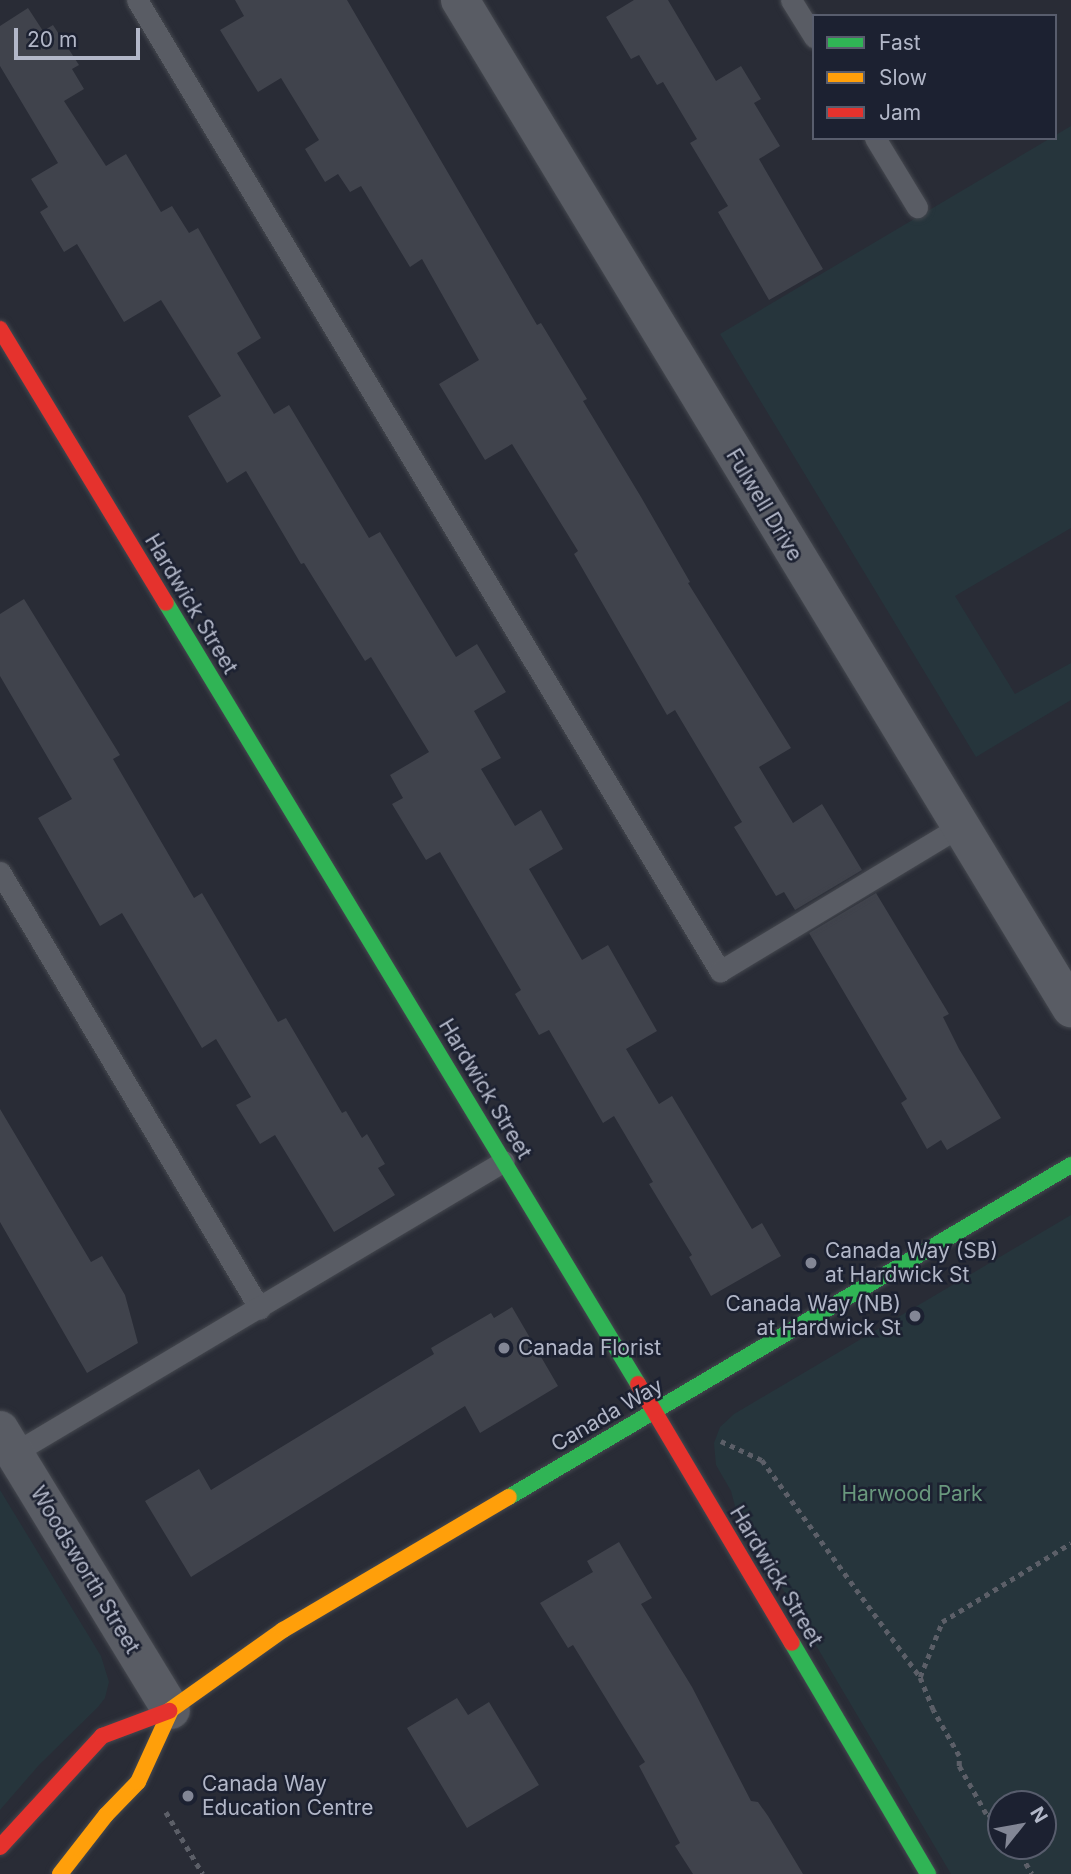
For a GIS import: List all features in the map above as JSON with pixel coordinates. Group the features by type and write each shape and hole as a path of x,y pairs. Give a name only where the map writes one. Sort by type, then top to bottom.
{"street":[{"name":"Fulwell Drive","path":"460,0 1071,1008"},
{"name":"Hardwick Street","path":"0,329 655,1411 928,1874"},
{"name":"Canada Way","path":"0,1847 102,1736 171,1710 283,1630 1071,1165"},
{"name":"Woodsworth Street","path":"7,1441 171,1710"},
{"name":"Canada Way","path":"60,1874 106,1815 138,1782 171,1710"}],"lane":[{"path":"137,0 720,971 959,827"},
{"path":"792,0 812,34"},
{"path":"877,140 917,207"},
{"path":"0,872 260,1309"},
{"path":"7,1441 260,1309 504,1161"}],"path":[{"path":"716,1435 722,1441 762,1460 920,1677 933,1710 959,1756 959,1766 987,1814"},
{"path":"920,1677 943,1622 1071,1543"},
{"path":"165,1810 203,1874"}],"green space":[{"path":"1071,126 1071,528 955,596 1015,694 1071,663 1071,700 976,757 720,334 1047,140 1057,140 1057,134"},
{"name":"Harwood Park","path":"1071,1215 1071,1874 951,1874 736,1510 731,1491 716,1465 714,1443 720,1427 734,1414"},
{"path":"0,1490 101,1656 109,1682 105,1698 98,1707 39,1765 0,1810"}],"building":[{"path":"235,0 347,0 537,325 541,323 587,399 583,401 641,497 690,582 688,583 791,748 759,767 793,823 822,804 862,870 795,910 784,892 776,896 734,827 742,822 675,710 667,715 574,554 578,551 512,444 485,460 439,384 479,360 422,259 410,267 361,186 350,192 338,174 325,182 305,149 319,140 281,78 258,92 220,30 244,16"},
{"path":"634,0 668,0 716,81 741,66 761,99 754,103 780,146 759,159 823,269 769,300 718,212 728,206 690,143 697,139 663,82 657,85 639,55 631,59 606,17"},
{"path":"28,8 43,31 53,25 79,65 72,69 84,89 64,101 106,166 126,154 161,212 172,206 189,233 198,228 261,338 237,353 274,414 289,405 369,538 380,532 456,657 477,644 506,692 474,711 501,758 481,769 515,826 541,810 563,849 529,869 582,960 608,945 657,1031 626,1049 659,1104 672,1096 752,1229 762,1223 781,1256 711,1296 689,1257 692,1255 649,1184 653,1182 614,1116 603,1123 549,1030 539,1035 515,994 521,990 440,852 426,860 392,804 403,798 390,775 429,752 371,657 365,661 304,563 301,564 246,471 227,483 188,416 221,396 161,300 124,322 77,244 64,252 40,212 48,207 31,179 58,163 0,66 0,26"},
{"path":"24,599 120,755 113,759 194,898 202,893 278,1022 286,1018 342,1113 346,1111 362,1138 367,1134 385,1164 378,1168 395,1195 334,1232 275,1135 260,1144 236,1105 251,1097 216,1039 202,1048 122,913 100,926 38,818 72,799 0,676 0,614"},
{"path":"876,893 949,1014 943,1017 959,1049 1001,1118 947,1150 941,1140 927,1149 901,1103 907,1099 809,933"},
{"path":"0,1109 91,1262 102,1256 125,1295 138,1343 87,1373 0,1222"},
{"path":"512,1307 558,1386 480,1433 465,1406 191,1577 145,1501 199,1469 211,1490 434,1354 431,1348 491,1313 494,1318"},
{"path":"619,1542 652,1598 641,1604 692,1687 751,1801 758,1802 768,1816 803,1874 693,1874 675,1846 680,1843 639,1766 645,1762 573,1645 568,1648 540,1603 593,1572 587,1561"},
{"path":"457,1698 468,1715 489,1702 539,1785 467,1828 407,1728"}],"traffic: fast":[{"path":"166,603 638,1384"},
{"path":"509,1497 1071,1165"},
{"path":"792,1643 928,1874"}],"traffic: slow":[{"path":"169,1711 283,1630 509,1497"},
{"path":"60,1874 106,1815 138,1782 171,1710"}],"traffic: jam":[{"path":"0,329 166,603"},
{"path":"638,1384 792,1643"},
{"path":"0,1847 102,1736 169,1711"}],"place":[{"name":"Canada Way (SB) at Hardwick St","path":"811,1263"},
{"name":"Canada Way (NB) at Hardwick St","path":"915,1316"},
{"name":"Canada Florist","path":"504,1348"},
{"name":"Canada Way Education Centre","path":"188,1796"}]}
